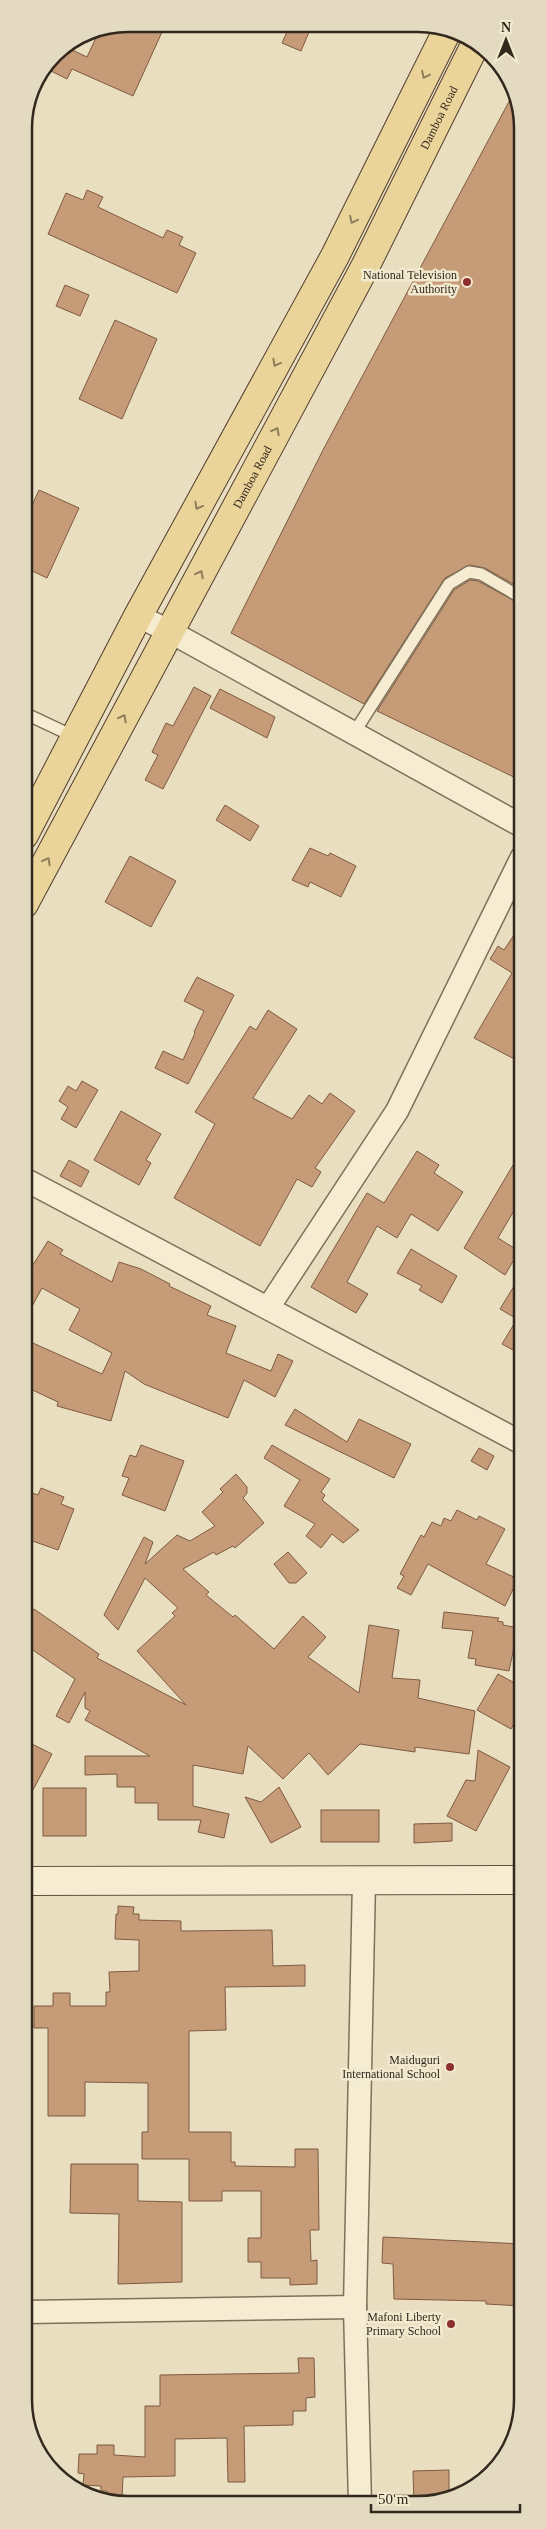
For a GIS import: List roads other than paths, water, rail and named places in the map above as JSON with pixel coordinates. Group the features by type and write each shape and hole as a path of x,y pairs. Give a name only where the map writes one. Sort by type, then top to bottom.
{"main road":[{"path":"33,818 138,616 335,256 444,37"},
{"name":"Damboa Road","path":"33,888 366,264 472,50"}],"street":[{"path":"138,616 169,631 514,821"},
{"path":"268,1308 397,1111 514,873"},
{"path":"33,1184 513,1438"},
{"path":"360,2496 355,2307 364,1880"},
{"path":"32,1881 513,1880"},
{"path":"32,2312 355,2307"}],"lane":[{"path":"354,733 449,584 469,572 481,574 514,593"},
{"path":"33,717 75,737"}],"place":[{"name":"National Television Authority","path":"467,282"},
{"name":"Maiduguri International School","path":"450,2067"},
{"name":"Mafoni Liberty Primary School","path":"451,2324"}]}
